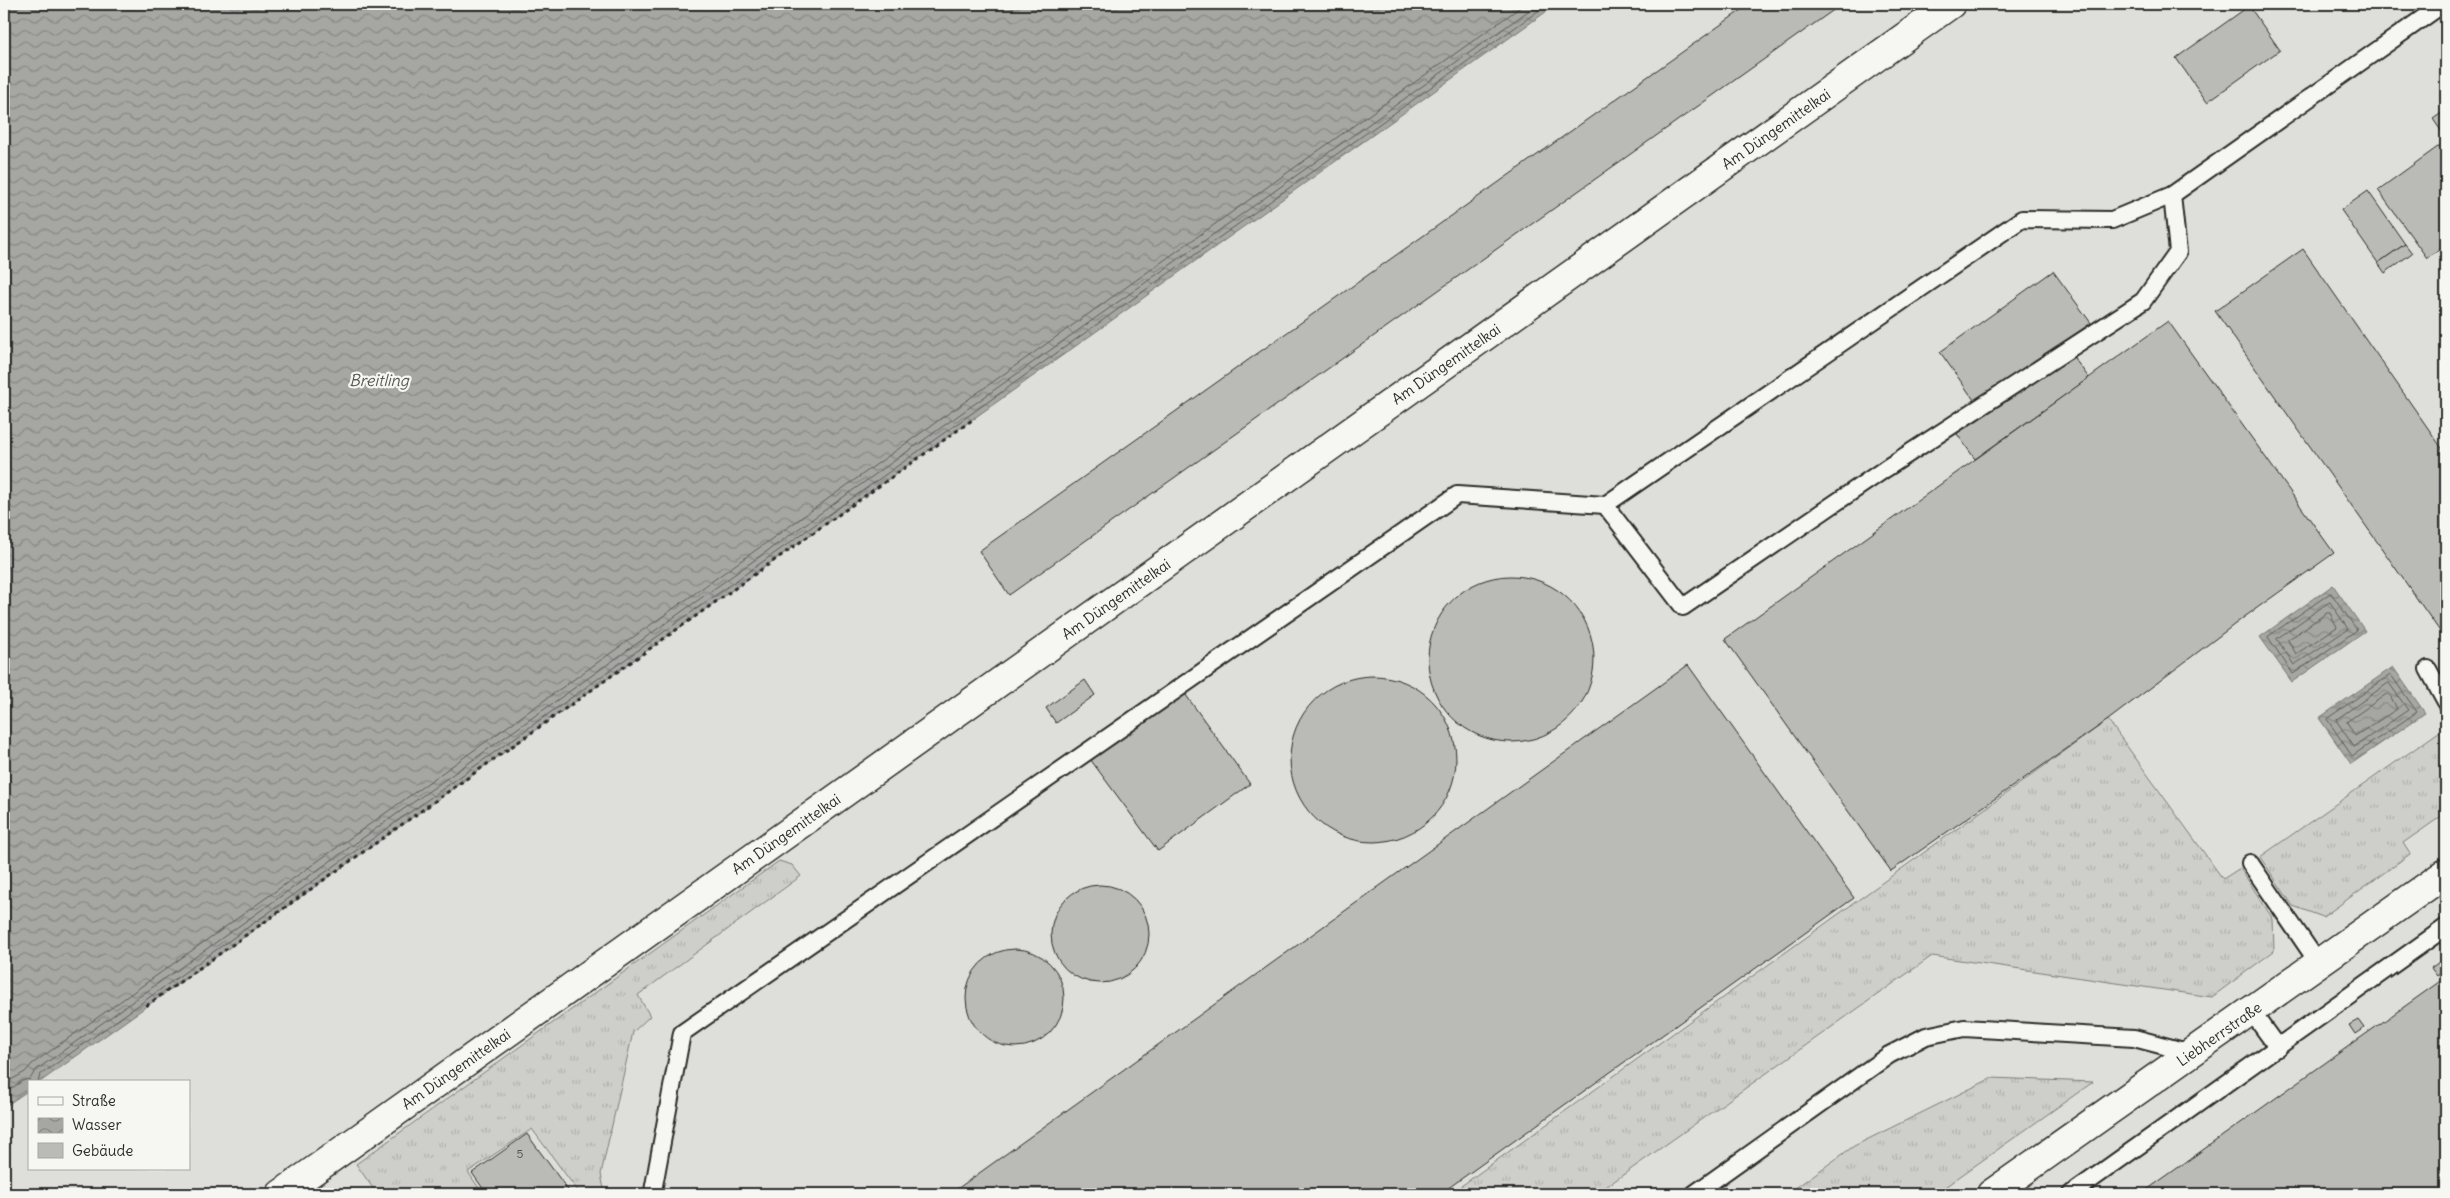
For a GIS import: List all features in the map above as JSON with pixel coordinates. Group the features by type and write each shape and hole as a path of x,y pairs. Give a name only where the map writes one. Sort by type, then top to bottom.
{"street":[{"name":"Am Düngemittelkai","path":"281,1194 1951,4"},
{"name":"Liebherrstraße","path":"1991,1194 2446,873"}],"lane":[{"path":"655,1194 653,1191 682,1033 1457,494 1605,505 2022,219 2112,220 2172,195 2443,4"},
{"path":"1605,505 1683,606 1885,469 2143,301 2178,252 2172,195"},
{"path":"2428,669 2446,702"},
{"path":"2250,863 2319,964"},
{"path":"2071,1194 2446,927"},
{"path":"2251,1011 2278,1048"},
{"path":"1694,1194 1889,1055 1926,1036 1964,1028 2134,1038 2191,1053"}],"path":[{"path":"146,1006 975,418"}],"shaded area":[{"path":"1557,4 2446,4 2446,1194 4,1194 4,1107 28,1091 28,1170 190,1170 190,1080 43,1080"}],"green space":[{"path":"2108,720 2223,879 2240,868 2273,919 2274,951 2212,997 1932,956 1596,1194 1450,1194"},
{"path":"2446,727 2446,813 2403,843 2410,854 2323,917 2293,906 2260,857"},
{"path":"779,861 792,865 801,876 638,995 650,1016 633,1032 601,1174 605,1194 580,1194 532,1129 468,1172 483,1194 377,1194 356,1164"},
{"path":"1992,1078 2093,1082 1935,1194 1787,1194 1854,1146"}],"water":[{"name":"Breitling","path":"4,4 1557,4 43,1080 28,1080 28,1091 4,1107"},
{"path":"2333,585 2365,631 2292,682 2260,637"},
{"path":"2393,667 2425,713 2351,764 2319,718"}],"building":[{"path":"1750,4 1842,4 1009,595 979,551"},
{"path":"2249,6 2280,50 2207,102 2176,58"},
{"path":"2446,110 2446,138 2433,119"},
{"path":"2446,141 2446,244 2427,258 2378,190"},
{"path":"2368,191 2405,244 2378,263 2341,210"},
{"path":"2405,244 2412,253 2385,273 2378,263"},
{"path":"2303,249 2446,454 2446,640 2215,311"},
{"path":"2053,271 2091,323 2063,343 2089,378 1975,459 1947,420 1974,400 1940,352"},
{"path":"2168,321 2334,553 2243,618 2108,720 1891,871 1725,639"},
{"path":"1503,576 1519,576 1543,582 1570,600 1588,627 1594,659 1588,691 1570,718 1543,736 1519,742 1503,742 1479,736 1458,723 1447,712 1434,691 1428,667 1428,651 1434,627 1447,606 1458,595 1479,582"},
{"path":"1688,665 1854,898 1440,1194 950,1194"},
{"path":"1373,676 1405,682 1432,700 1450,727 1456,759 1450,791 1432,818 1405,836 1373,842 1341,836 1314,818 1296,791 1290,759 1296,727 1314,700 1341,682"},
{"path":"1085,680 1095,695 1056,723 1046,708"},
{"path":"1183,691 1250,784 1158,851 1090,759"},
{"path":"1100,885 1119,888 1135,899 1146,915 1149,934 1146,953 1135,969 1119,980 1100,983 1081,980 1065,969 1054,953 1051,934 1054,915 1065,899 1081,888"},
{"path":"1015,949 1034,952 1050,963 1061,979 1064,998 1061,1017 1050,1033 1034,1044 1015,1047 996,1044 980,1033 969,1017 966,998 969,979 980,963 996,952"},
{"path":"2439,962 2445,970 2437,976 2431,968"},
{"path":"2446,977 2446,1194 2141,1194 2287,1090"},
{"path":"2358,1020 2364,1028 2355,1034 2349,1025"},
{"path":"527,1134 571,1194 487,1194 472,1173"}]}
